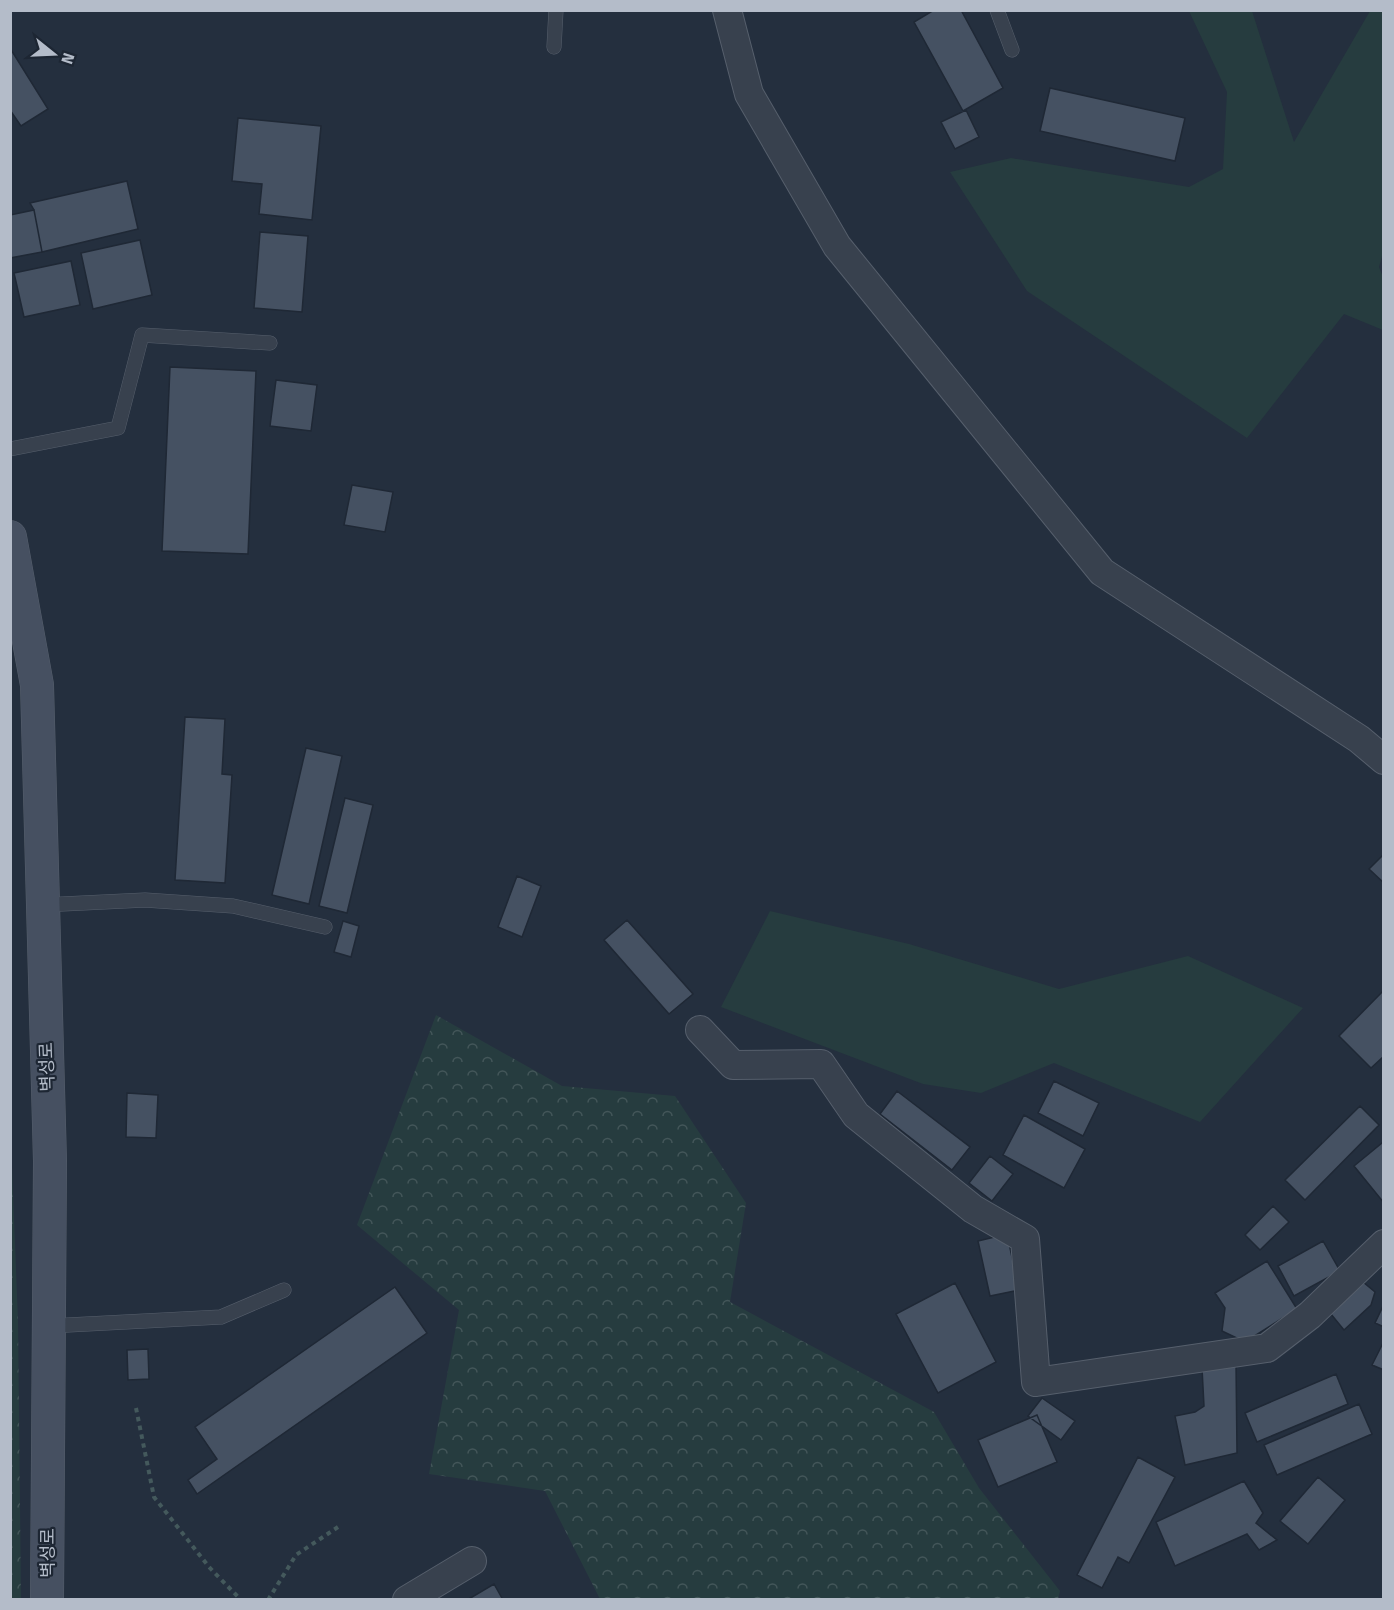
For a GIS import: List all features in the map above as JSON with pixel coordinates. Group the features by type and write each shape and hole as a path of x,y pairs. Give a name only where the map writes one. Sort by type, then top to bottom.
{"main road":[{"name":"벽성로","path":"10,537 37,685 50,1161 47,1599"}],"street":[{"path":"727,10 749,94 837,246 1102,573 1359,739 1383,760"},
{"path":"700,1030 733,1065 821,1064 856,1115 973,1209 1025,1239 1035,1382 1267,1348 1310,1315 1383,1244"},
{"path":"407,1599 472,1561"}],"lane":[{"path":"554,47 556,10"},
{"path":"997,10 1012,50"},
{"path":"10,449 118,428 142,335 270,343"},
{"path":"42,905 145,900 233,906 325,927"},
{"path":"49,1326 221,1317 284,1290"}],"path":[{"path":"136,1408 154,1497 209,1567 241,1599"},
{"path":"268,1599 296,1555 338,1527"}],"green space":[{"path":"1189,11 1252,11 1294,142 1370,11 1383,11 1384,249 1379,267 1383,277 1383,330 1344,314 1247,438 1027,291 950,172 1011,158 1189,187 1223,169 1227,92"},
{"path":"770,911 909,944 1059,989 1188,956 1303,1008 1200,1122 1054,1063 981,1093 923,1084 721,1007"},
{"path":"436,1015 562,1086 675,1096 746,1203 730,1302 934,1412 979,1488 1060,1591 1058,1599 600,1599 545,1491 429,1474 459,1310 357,1225"},
{"path":"11,1142 18,1321 21,1600 10,1599"}],"building":[{"path":"934,10 961,10 1003,88 963,111 914,22"},
{"path":"10,48 48,109 21,126 10,110"},
{"path":"1050,88 1185,118 1175,161 1040,131"},
{"path":"966,110 979,137 955,149 941,122"},
{"path":"238,118 321,126 312,220 259,214 262,184 232,181"},
{"path":"127,181 138,229 42,252 34,210 30,203"},
{"path":"34,210 42,252 10,258 10,215"},
{"path":"260,232 308,236 302,312 254,308"},
{"path":"140,240 152,295 93,309 81,253"},
{"path":"71,261 80,305 24,317 14,273"},
{"path":"170,367 256,371 248,554 162,551"},
{"path":"276,380 317,385 311,431 270,426"},
{"path":"352,485 393,492 385,532 344,525"},
{"path":"185,717 225,719 222,774 232,775 225,883 175,880"},
{"path":"306,748 342,756 309,904 272,895"},
{"path":"345,798 373,805 347,913 319,906"},
{"path":"1384,854 1384,883 1369,869"},
{"path":"517,876 541,886 522,937 498,927"},
{"path":"627,920 693,994 669,1014 604,940"},
{"path":"343,921 359,926 351,957 334,952"},
{"path":"1384,990 1384,1056 1371,1068 1339,1036"},
{"path":"1054,1081 1099,1103 1083,1136 1038,1113"},
{"path":"897,1091 970,1147 952,1170 880,1114"},
{"path":"127,1093 158,1095 156,1138 126,1137"},
{"path":"1360,1106 1379,1125 1305,1200 1285,1180"},
{"path":"1024,1115 1085,1149 1064,1188 1003,1155"},
{"path":"1382,1143 1384,1145 1384,1203 1354,1166"},
{"path":"990,1156 1013,1174 992,1201 969,1183"},
{"path":"1273,1206 1289,1222 1260,1250 1245,1235"},
{"path":"1007,1234 1019,1290 990,1296 978,1241"},
{"path":"1323,1241 1340,1271 1294,1296 1278,1266"},
{"path":"1267,1261 1297,1309 1245,1342 1222,1331 1225,1308 1215,1293"},
{"path":"1357,1277 1375,1292 1371,1305 1344,1330 1326,1308"},
{"path":"955,1283 996,1362 938,1393 896,1314"},
{"path":"395,1287 427,1333 197,1494 188,1480 217,1459 195,1427"},
{"path":"1384,1304 1384,1327 1375,1323"},
{"path":"1384,1341 1384,1370 1372,1365"},
{"path":"148,1349 149,1379 128,1380 127,1350"},
{"path":"1236,1364 1237,1453 1185,1465 1175,1416 1195,1412 1204,1406 1202,1368"},
{"path":"1336,1374 1348,1404 1257,1442 1245,1413"},
{"path":"1042,1398 1075,1421 1061,1440 1028,1416"},
{"path":"1359,1404 1372,1434 1277,1475 1264,1445"},
{"path":"1037,1415 1057,1462 998,1487 978,1440"},
{"path":"1138,1457 1175,1477 1129,1563 1118,1557 1102,1588 1077,1575"},
{"path":"1318,1477 1345,1500 1308,1544 1280,1521"},
{"path":"1244,1481 1263,1513 1256,1523 1277,1540 1259,1550 1247,1534 1175,1566 1156,1522"},
{"path":"494,1584 503,1600 467,1600"}]}
